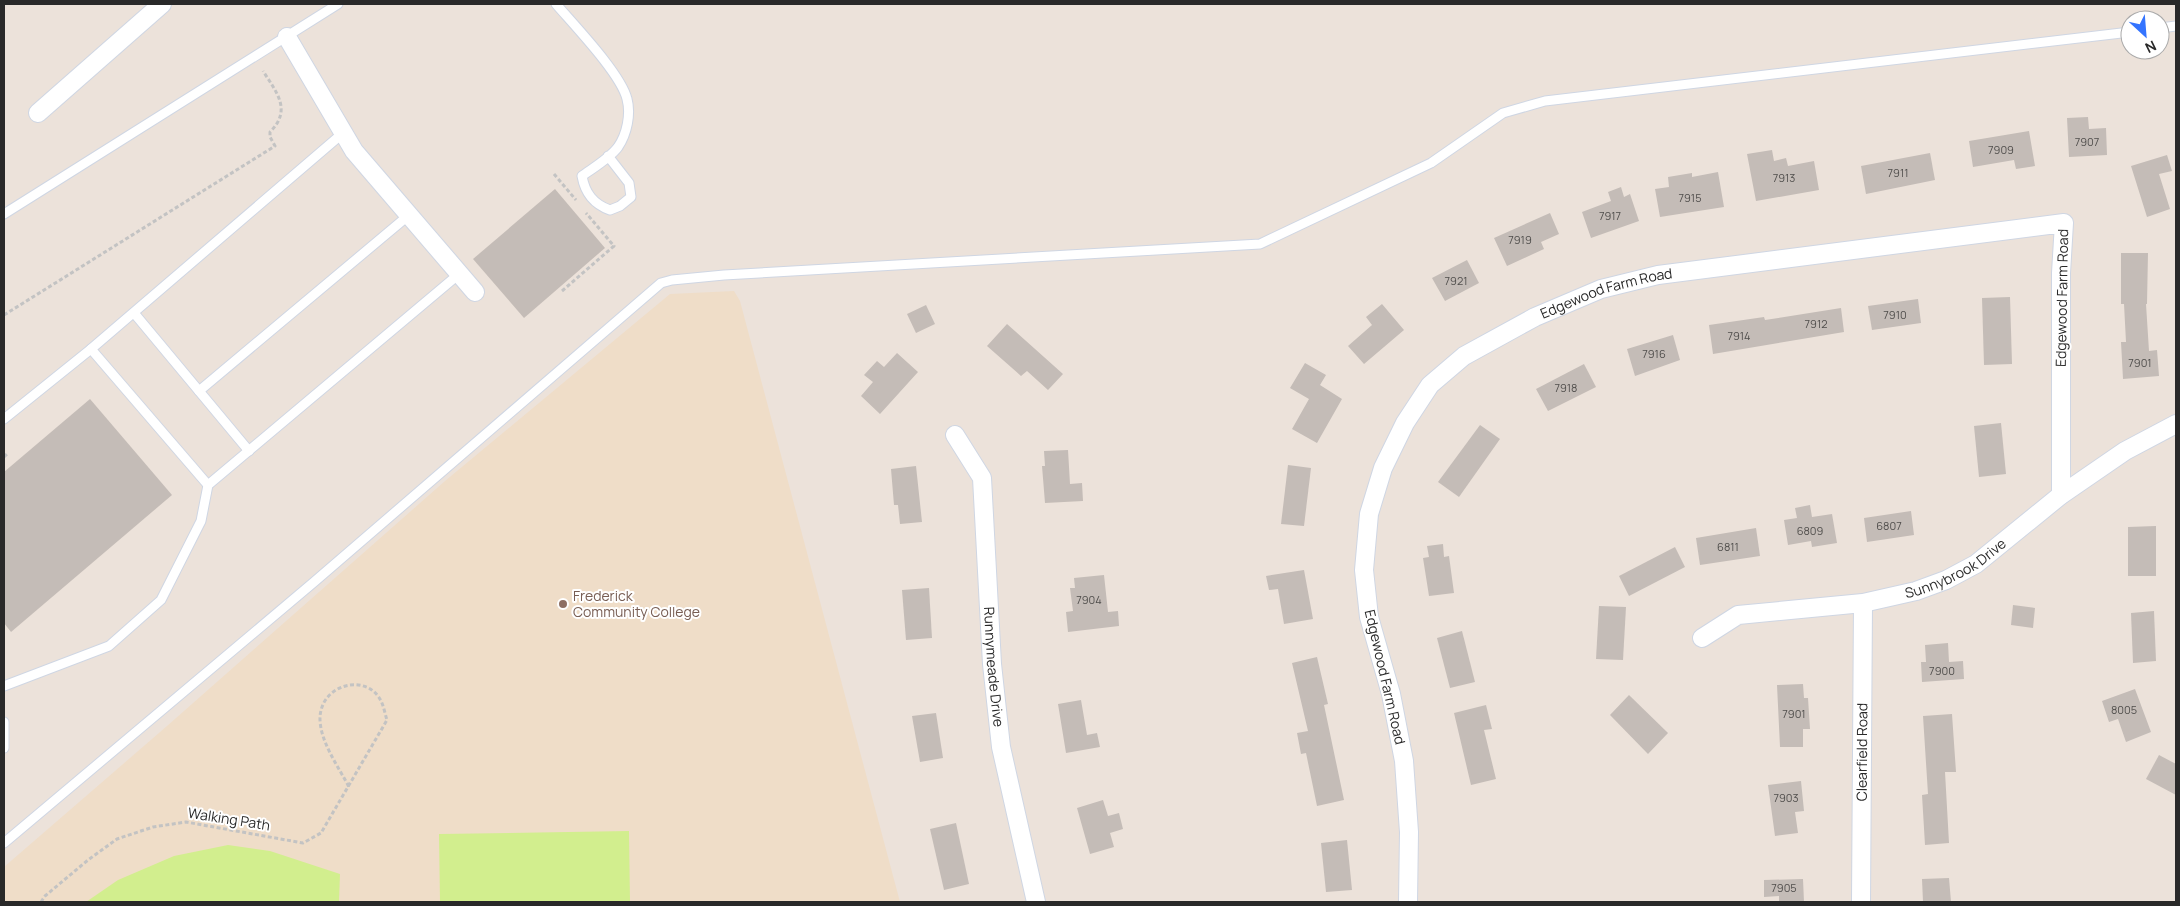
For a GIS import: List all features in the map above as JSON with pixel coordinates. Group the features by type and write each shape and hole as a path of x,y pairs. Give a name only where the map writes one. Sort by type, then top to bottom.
{"street":[{"path":"38,113 162,4"},
{"path":"287,37 354,151 475,292"},
{"name":"Edgewood Farm Road","path":"1408,902 1409,832 1404,761 1392,694 1369,617 1364,570 1369,514 1383,468 1405,423 1430,385 1464,356 1535,317 1601,289 1658,275 2064,223 2061,273 2060,496"},
{"name":"Sunnybrook Drive","path":"1702,638 1738,615 1863,603 1916,591 1946,580 1976,564 2060,496 2125,451 2176,424"},
{"name":"Runnymeade Drive","path":"955,435 982,478 992,664 1001,747 1036,902"},
{"name":"Clearfield Road","path":"1861,902 1863,603"}],"lane":[{"path":"4,214 338,4"},
{"path":"556,4 620,82 628,99 629,115 618,148 582,176 585,192 600,207 610,210 620,206 631,197 629,183 608,156"},
{"path":"4,843 321,576 661,283 672,280 724,275 1260,244 1431,163 1503,113 1545,101 2120,33"},
{"path":"4,419 91,349 343,133"},
{"path":"199,391 409,215"},
{"path":"4,686 110,646 162,600 201,521 208,485 459,274"},
{"path":"134,312 250,450"},
{"path":"91,349 208,485"},
{"path":"4,722 4,748"}],"path":[{"path":"4,315 275,146 270,137 270,132 277,125 282,111 275,90 263,71"},
{"path":"554,174 578,203"},
{"path":"562,291 614,246 584,210"},
{"name":"Walking Path","path":"41,902 45,896 81,866 117,839 153,826 186,822 303,844 321,833 349,787 387,720 381,700 368,688 353,684 336,689 324,701 320,719 323,735 349,787"}],"shaded area":[{"name":"Frederick Community College","path":"734,291 740,301 900,902 4,902 4,867 445,481 670,294"}],"green space":[{"path":"629,831 630,902 440,902 439,834"},
{"path":"228,845 270,851 340,874 339,902 86,902 118,880 174,856"}],"building":[{"path":"2088,117 2089,129 2106,128 2107,155 2069,157 2067,118"},
{"path":"2029,131 2035,166 2016,169 2014,160 1973,167 1969,141"},
{"path":"1772,150 1774,161 1786,158 1788,166 1814,161 1819,190 1756,201 1747,154"},
{"path":"1930,153 1935,180 1866,194 1861,166"},
{"path":"2167,155 2172,171 2159,174 2170,209 2147,217 2131,166"},
{"path":"1718,172 1724,207 1660,217 1655,189 1669,187 1668,177 1692,173 1692,177"},
{"path":"1621,187 1624,197 1630,194 1639,221 1591,238 1582,212 1611,201 1608,192"},
{"path":"555,189 605,248 524,318 473,259"},
{"path":"1550,213 1559,234 1541,242 1544,249 1507,266 1494,238"},
{"path":"2121,253 2148,253 2146,304 2149,351 2157,350 2159,376 2123,379 2121,342 2126,342 2124,304 2121,304"},
{"path":"1467,260 1479,283 1445,301 1432,278"},
{"path":"2010,297 2012,364 1984,365 1982,298"},
{"path":"1918,299 1921,323 1872,330 1868,306"},
{"path":"1382,304 1404,330 1364,364 1348,346 1372,325 1366,317"},
{"path":"926,305 935,324 916,333 907,314"},
{"path":"1841,308 1844,332 1713,354 1709,325 1764,317 1765,320"},
{"path":"1007,324 1063,374 1048,390 1027,371 1021,376 987,346"},
{"path":"1673,335 1680,360 1635,376 1627,349"},
{"path":"897,353 918,372 880,414 861,396 873,382 864,375 877,361 884,367"},
{"path":"1305,363 1326,375 1320,385 1342,399 1317,443 1292,429 1309,399 1290,388"},
{"path":"1584,364 1596,387 1548,411 1536,389"},
{"path":"90,399 172,495 11,632 4,623 4,472"},
{"path":"2001,423 2006,474 1979,477 1974,426"},
{"path":"1480,425 1500,439 1459,497 1438,482"},
{"path":"1068,450 1070,484 1082,483 1083,501 1045,503 1042,466 1045,466 1044,451"},
{"path":"1288,465 1311,468 1304,526 1281,524"},
{"path":"916,466 922,522 900,524 898,505 894,505 891,469"},
{"path":"1810,505 1812,517 1832,514 1837,543 1812,547 1811,541 1788,545 1784,520 1797,518 1795,508"},
{"path":"1911,511 1914,535 1867,542 1864,518"},
{"path":"2156,526 2156,576 2128,576 2128,527"},
{"path":"1756,528 1760,556 1700,565 1696,538"},
{"path":"1443,544 1444,557 1449,556 1454,593 1429,596 1423,558 1429,557 1427,546"},
{"path":"1675,547 1685,567 1629,596 1619,576"},
{"path":"1304,570 1313,619 1284,624 1278,589 1269,590 1266,576"},
{"path":"1104,575 1108,612 1118,611 1119,626 1068,632 1066,612 1073,611 1070,588 1075,588 1074,578"},
{"path":"929,588 932,638 906,640 902,590"},
{"path":"2013,605 2035,608 2033,628 2011,625"},
{"path":"1599,606 1626,607 1623,660 1596,659"},
{"path":"2154,611 2156,661 2133,663 2131,613"},
{"path":"1462,631 1475,682 1450,688 1437,638"},
{"path":"1948,643 1949,662 1963,661 1964,679 1922,682 1921,662 1926,662 1925,645"},
{"path":"1317,657 1328,704 1324,705 1344,800 1317,806 1306,753 1301,754 1297,733 1308,731 1292,663"},
{"path":"1803,684 1804,698 1808,698 1810,729 1803,729 1803,747 1780,747 1777,685"},
{"path":"2135,689 2151,732 2126,742 2118,719 2109,722 2102,701"},
{"path":"1629,695 1668,733 1648,754 1610,715"},
{"path":"1081,700 1087,735 1097,733 1100,747 1066,753 1058,704"},
{"path":"1486,705 1492,729 1484,730 1496,779 1471,785 1454,713"},
{"path":"936,713 943,758 920,762 912,716"},
{"path":"1952,714 1956,772 1945,772 1949,843 1925,845 1922,795 1928,794 1923,716"},
{"path":"2159,755 2176,764 2176,795 2146,779"},
{"path":"1801,781 1804,811 1795,812 1798,833 1775,836 1768,785"},
{"path":"1103,800 1108,816 1119,813 1123,829 1110,833 1114,847 1090,854 1077,808"},
{"path":"956,823 969,884 944,890 930,829"},
{"path":"1347,840 1352,890 1326,892 1321,843"},
{"path":"1949,878 1951,902 1923,902 1922,879"},
{"path":"1803,879 1804,902 1779,902 1779,896 1764,897 1764,880"}],"place":[{"name":"Frederick Community College","path":"563,604"}]}
